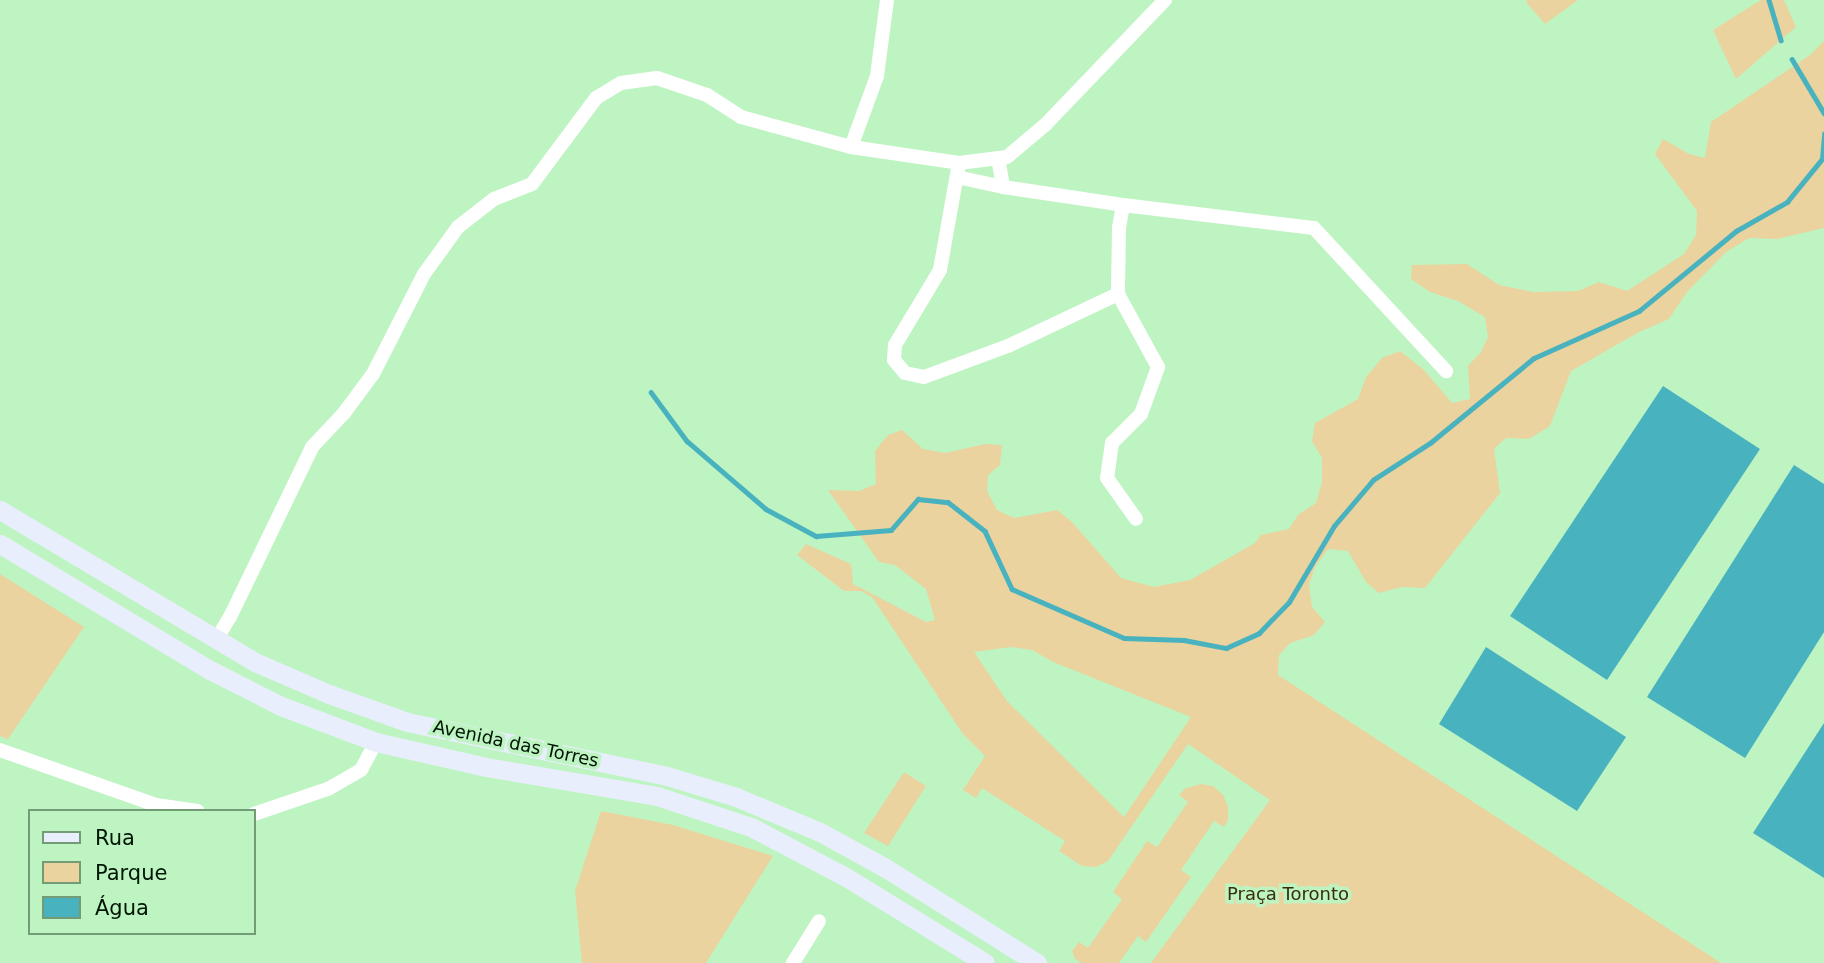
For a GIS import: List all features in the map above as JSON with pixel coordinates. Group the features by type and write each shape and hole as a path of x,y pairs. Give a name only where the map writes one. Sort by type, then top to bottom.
{"main road":[{"name":"Avenida das Torres","path":"0,510 257,663 329,694 407,722 667,776 736,797 820,832 1037,963"},
{"name":"Avenida das Torres","path":"0,544 244,689 376,742 486,767 657,796 751,827 846,877 985,963"}],"street":[{"path":"850,146 868,108 877,76 887,0"},
{"path":"958,170 1007,157 1046,124 1165,0"},
{"path":"216,640 230,617 312,447 344,413 373,374 424,274 458,227 494,199 532,184 596,98 621,83 657,78 707,95 741,117 850,146 958,170 1003,187 1123,205 1314,228 1446,370"},
{"path":"998,158 1003,187"},
{"path":"958,170 940,270 895,345 894,360 905,373 924,377 1009,346 1118,294"},
{"path":"1123,205 1119,227 1118,294 1158,367 1142,414 1112,443 1107,478 1136,519"},
{"path":"256,813 328,789 361,770 376,742"},
{"path":"0,750 156,805 184,809"},
{"path":"793,963 819,921"}],"green space":[{"path":"1527,0 1578,0 1545,24"},
{"path":"1761,0 1784,0 1796,27 1736,79 1713,30"},
{"name":"Praça Toronto","path":"1824,41 1824,228 1777,239 1749,238 1726,252 1687,292 1669,319 1639,332 1571,371 1550,426 1529,439 1506,438 1494,449 1500,493 1425,588 1402,587 1379,593 1366,582 1348,551 1328,549 1315,567 1309,585 1312,607 1325,622 1314,635 1290,643 1279,655 1278,675 1721,963 1151,963 1270,800 1188,744 1108,861 1096,867 1082,866 1059,851 1065,841 982,788 976,798 963,790 985,756 963,734 872,597 861,591 844,591 797,555 806,544 851,564 853,584 926,622 935,620 926,589 895,565 879,562 828,490 859,491 876,484 875,451 888,435 902,430 923,449 945,453 985,444 1002,445 1000,465 988,475 987,491 997,510 1014,518 1057,510 1072,522 1121,578 1154,587 1190,580 1255,543 1261,535 1289,529 1298,515 1316,503 1322,482 1322,458 1312,441 1315,423 1358,399 1366,377 1382,358 1400,351 1424,370 1452,403 1470,399 1468,366 1481,352 1488,337 1485,317 1458,301 1430,292 1411,279 1412,265 1467,264 1499,285 1533,292 1578,291 1599,282 1627,291 1684,254 1696,235 1697,211 1655,154 1663,139 1689,154 1705,158 1711,122 1810,55","holes":["1011,647 1032,650 1053,662 1191,717 1124,817 1007,701 974,652"]},
{"path":"0,574 84,627 8,739 0,736"},
{"path":"904,772 926,786 888,846 864,833"},
{"path":"1201,784 1213,786 1223,795 1228,806 1228,820 1224,827 1214,821 1181,870 1191,877 1146,942 1138,936 1119,963 1082,963 1075,959 1072,951 1079,942 1088,948 1122,899 1113,892 1147,841 1157,847 1188,802 1179,795 1186,788"},
{"path":"601,811 673,825 773,856 706,963 582,963 575,891"}],"water":[{"path":"1663,386 1760,449 1607,680 1510,616"},
{"path":"1794,465 1824,484 1824,632 1745,758 1647,697"},
{"path":"1486,647 1626,737 1577,811 1439,724"},
{"path":"1824,723 1824,878 1753,833"}],"waterway":[{"path":"1769,0 1781,40"},
{"path":"1792,59 1824,113"},
{"path":"651,392 687,441 766,509 816,536 891,530 918,499 948,502 985,531 1012,589 1124,638 1184,640 1226,648 1259,633 1289,602 1334,526 1373,480 1430,443 1534,358 1639,311 1736,231 1787,202 1822,159 1824,134"}]}
